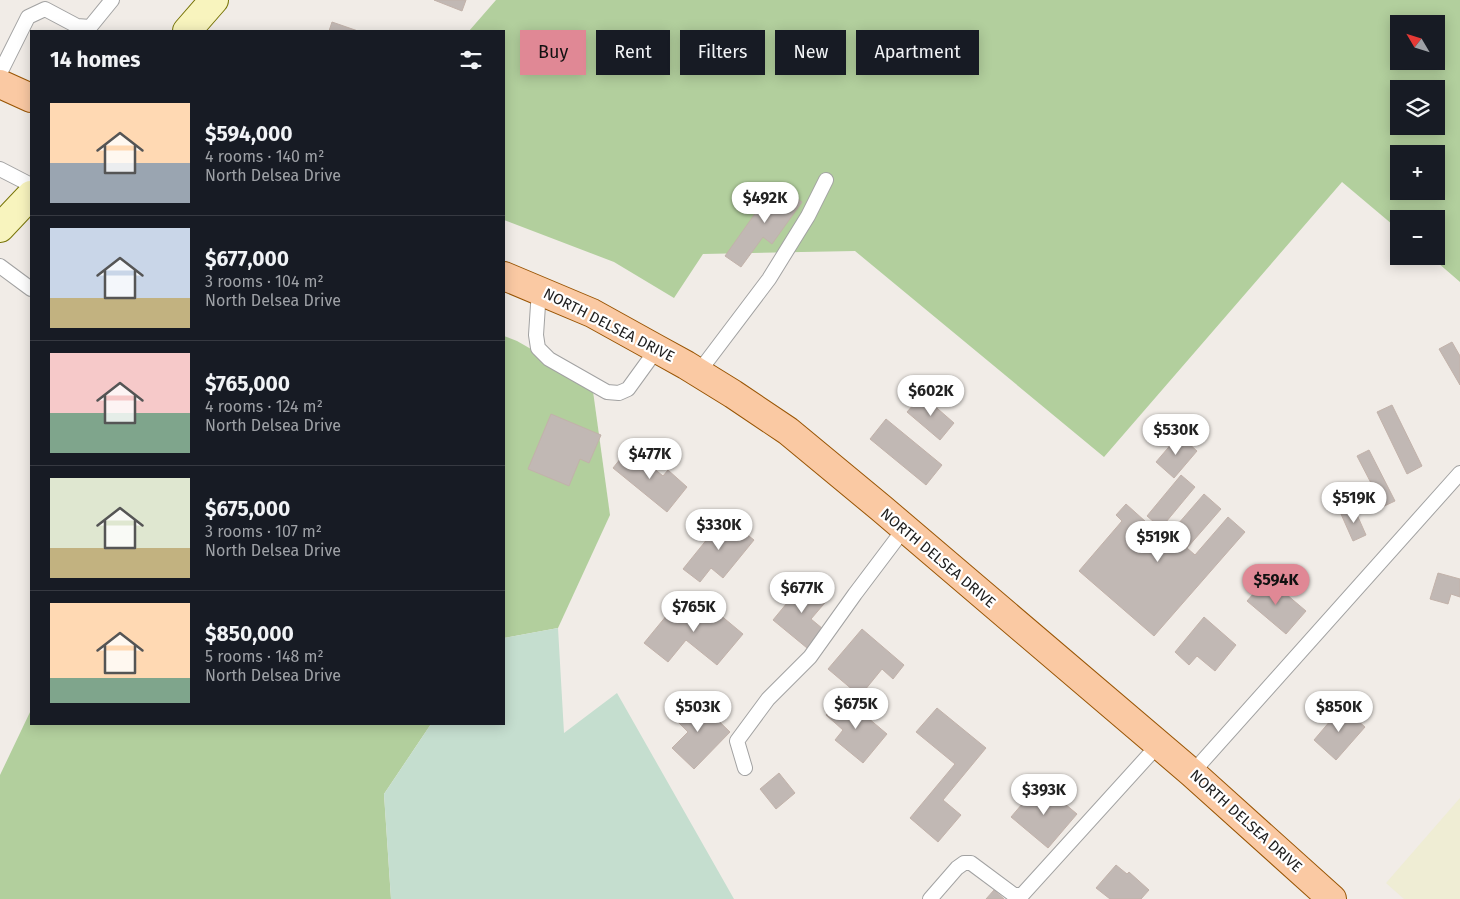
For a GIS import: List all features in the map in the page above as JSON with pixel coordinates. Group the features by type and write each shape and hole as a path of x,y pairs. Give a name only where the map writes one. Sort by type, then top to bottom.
{"main road":[{"path":"188,30 213,0"},
{"path":"0,84 30,98"},
{"path":"0,228 30,196"},
{"name":"NORTH DELSEA DRIVE","path":"505,276 592,313 698,372 788,431 1159,744 1332,899"}],"lane":[{"path":"0,73 28,17 45,9 77,26 90,27 112,0"},
{"path":"0,169 30,184"},
{"path":"698,372 769,279 808,216 826,180"},
{"path":"0,266 30,288"},
{"path":"538,290 536,335 538,348 549,359 607,392 619,393 628,389 657,349"},
{"path":"1192,773 1460,473"},
{"path":"745,768 737,741 768,699 810,657 904,529"},
{"path":"930,899 957,868 964,863 971,863 1014,894 1022,895 1159,744"}],"shaded area":[{"path":"1460,798 1460,899 1404,899 1386,883"}],"green space":[{"path":"496,0 1460,0 1460,282 1440,265 1445,265 1445,210 1390,210 1390,222 1342,182 1104,457 855,251 703,254 674,298 614,262 505,220 505,30 470,30"},
{"path":"505,336 517,341 592,384 610,515 558,628 505,638"},
{"path":"558,628 564,733 617,693 734,899 391,899 384,794 430,725 505,725 505,638"},
{"path":"30,712 30,725 430,725 384,794 391,899 0,899 0,775"}],"building":[{"path":"434,0 466,0 462,11"},
{"path":"332,22 355,30 329,30"},
{"path":"776,184 802,202 772,244 763,237 741,267 725,256"},
{"path":"1452,342 1460,356 1460,385 1439,349"},
{"path":"922,395 954,423 940,440 907,412"},
{"path":"1392,405 1422,466 1407,474 1377,412"},
{"path":"551,414 601,435 589,463 580,459 569,486 528,469"},
{"path":"886,419 942,465 926,485 870,439"},
{"path":"1179,435 1197,451 1174,478 1156,462"},
{"path":"629,448 663,476 668,470 687,487 667,512 613,468"},
{"path":"1369,450 1395,501 1382,507 1376,495 1367,500 1361,488 1371,483 1357,456"},
{"path":"1181,475 1195,487 1161,528 1147,516"},
{"path":"1204,494 1221,509 1187,548 1195,555 1228,517 1245,532 1154,636 1079,571 1122,521 1116,515 1126,504 1165,539"},
{"path":"1354,508 1366,535 1353,541 1341,514"},
{"path":"725,517 754,540 723,578 711,568 700,582 683,569"},
{"path":"1438,573 1460,579 1460,597 1451,594 1448,604 1430,599"},
{"path":"1267,578 1306,611 1286,634 1247,601"},
{"path":"806,580 829,598 811,619 823,629 807,648 773,620"},
{"path":"681,598 706,618 713,609 743,634 717,665 686,640 668,662 644,643"},
{"path":"1204,617 1236,645 1215,671 1197,656 1189,665 1175,652"},
{"path":"862,629 904,665 893,679 882,669 860,696 828,669"},
{"path":"842,696 887,734 863,763 835,740 843,730 826,715"},
{"path":"694,697 730,732 694,769 672,748 688,732 674,718"},
{"path":"1342,707 1365,727 1336,760 1314,740"},
{"path":"937,708 986,748 943,800 961,815 938,842 910,818 955,764 916,732"},
{"path":"779,773 795,793 776,809 760,789"},
{"path":"1040,783 1077,814 1048,848 1011,817"},
{"path":"1116,865 1127,874 1129,872 1149,890 1141,899 1110,899 1096,888"},
{"path":"994,890 1004,899 986,899"}]}
